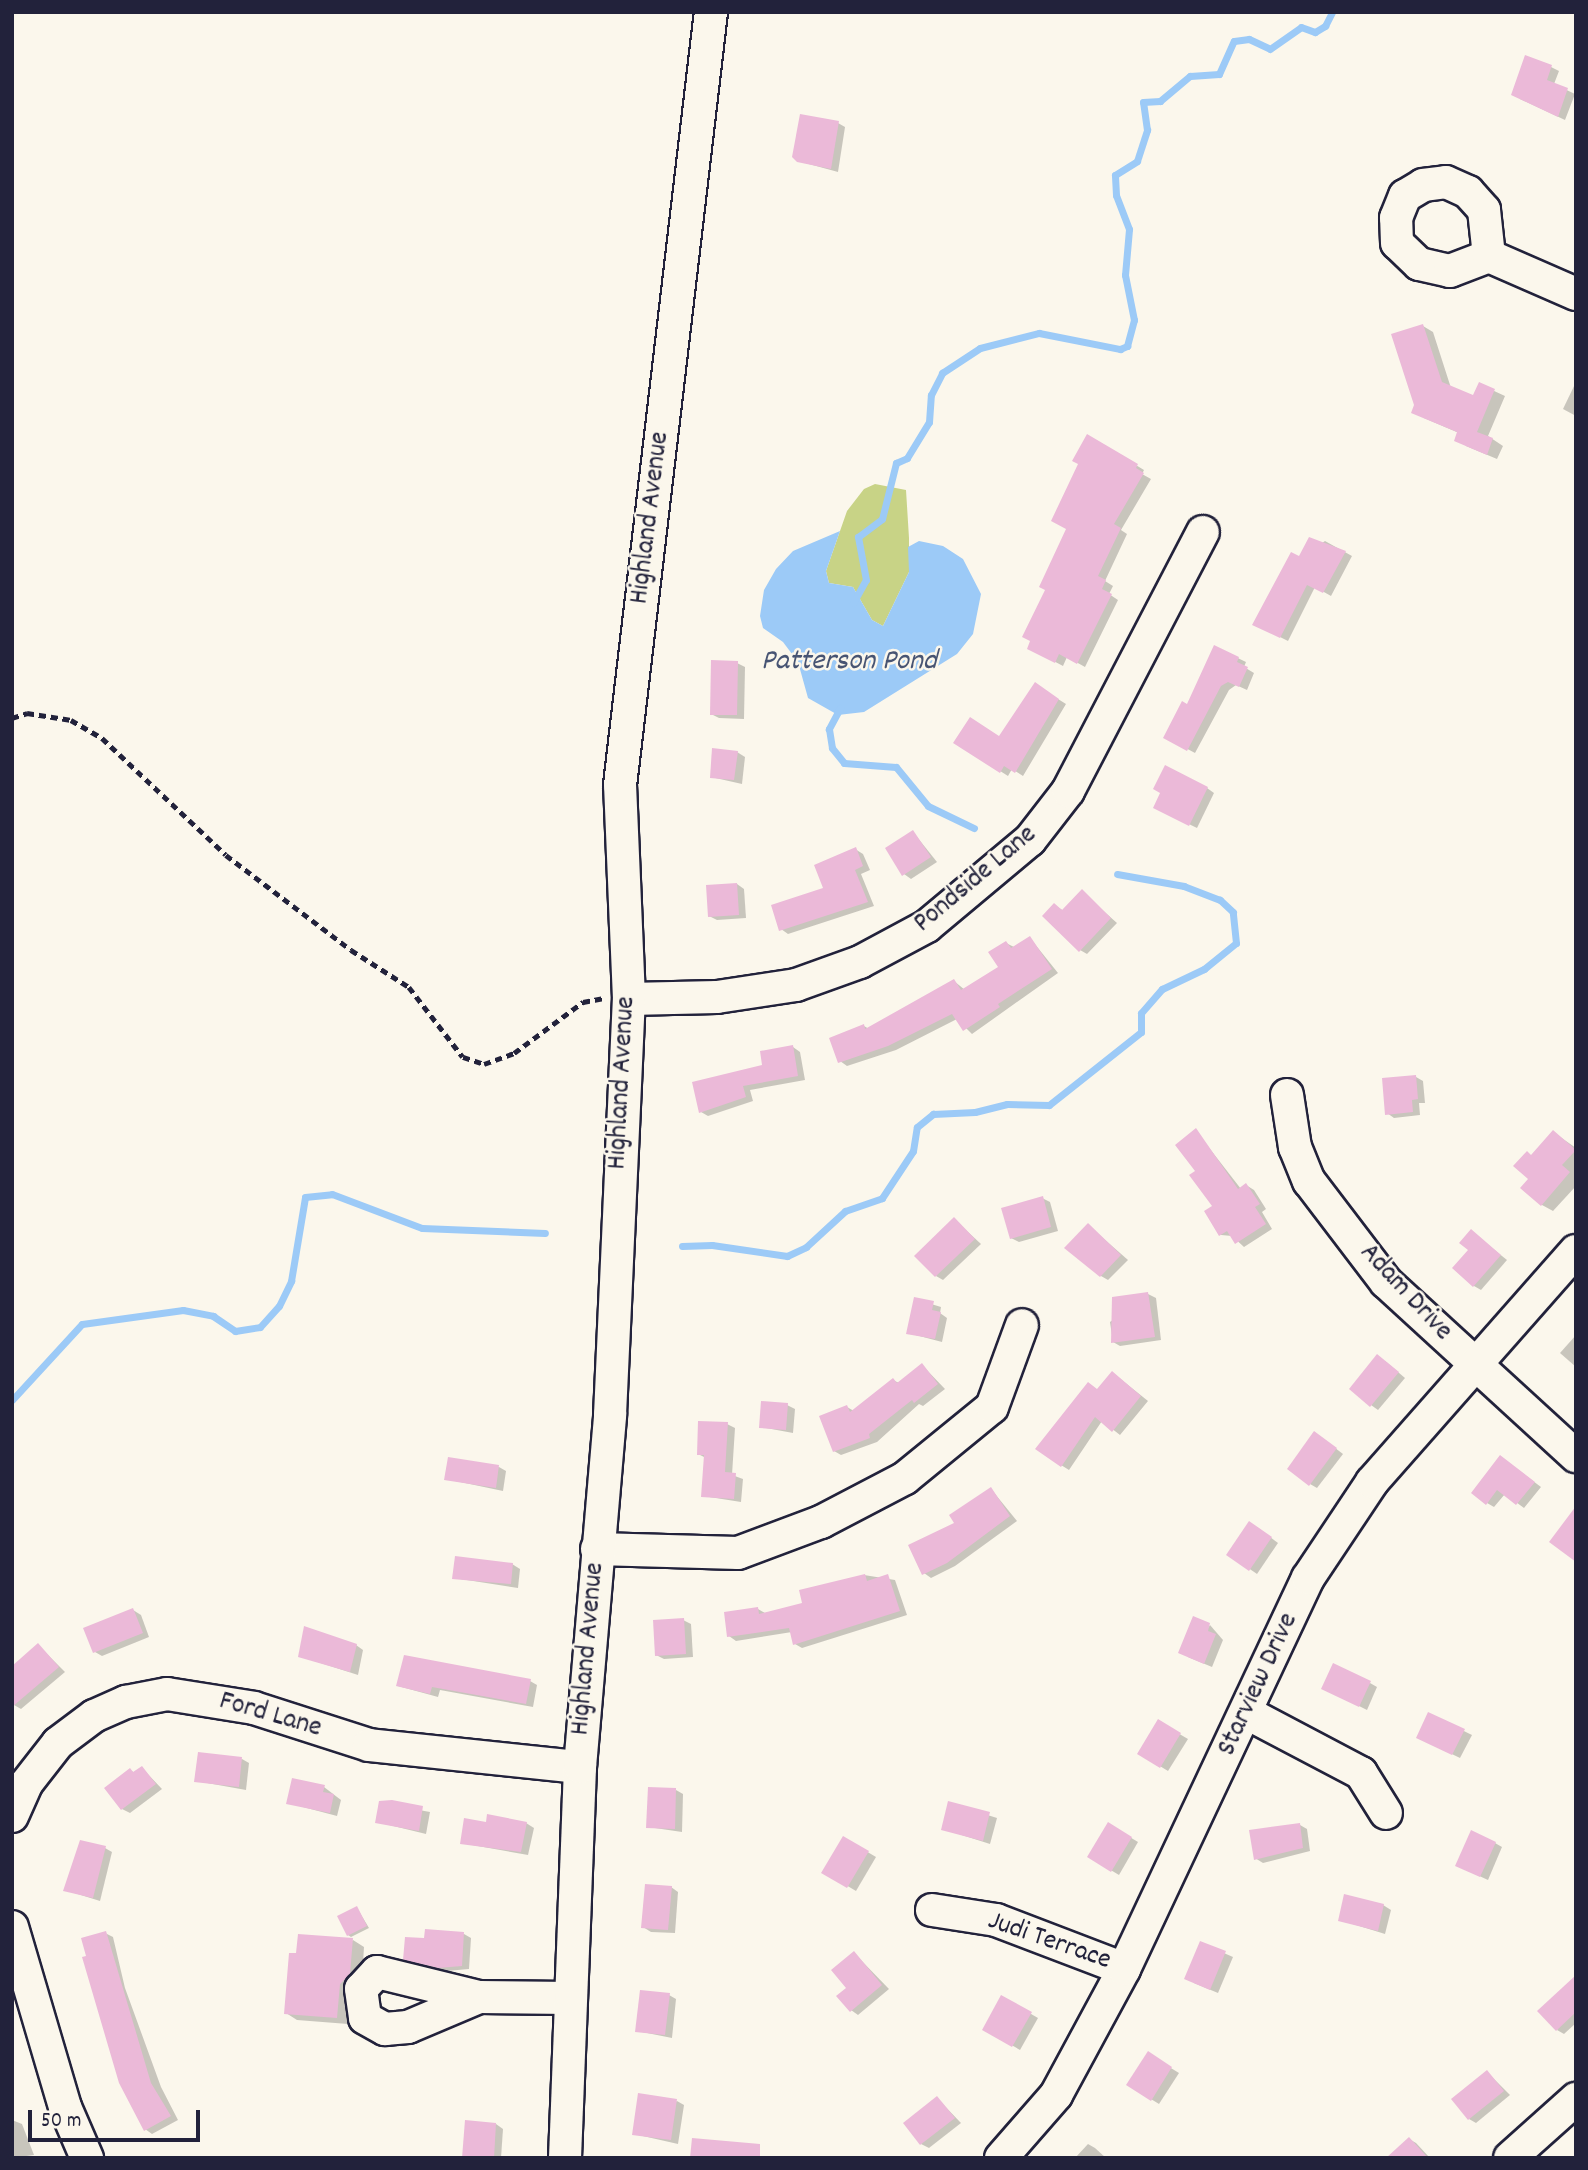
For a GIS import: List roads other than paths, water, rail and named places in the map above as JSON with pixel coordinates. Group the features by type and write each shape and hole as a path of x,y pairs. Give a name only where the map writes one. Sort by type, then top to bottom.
{"street":[{"name":"Highland Avenue","path":"565,2158 580,1767 610,1415 629,999 620,785 710,12"},
{"path":"1489,256 1576,294"},
{"name":"Pondside Lane","path":"629,999 718,996 796,985 860,962 928,926 1030,840 1068,791 1203,532"},
{"name":"Adam Drive","path":"1287,1095 1295,1147 1310,1181 1386,1282 1576,1456"},
{"name":"Starview Drive","path":"1001,2158 1056,2095 1124,1969 1247,1713 1308,1578 1372,1482 1576,1251"},
{"path":"597,1549 738,1553 821,1522 893,1485 992,1407 1022,1325"},
{"name":"Ford Lane","path":"12,1816 26,1784 58,1743 94,1716 127,1702 167,1693 254,1708 369,1745 580,1767"},
{"path":"1247,1713 1362,1773 1386,1813"},
{"name":"Judi Terrace","path":"932,1910 996,1920 1124,1969"},
{"path":"12,1927 65,2107 87,2158"},
{"path":"479,1997 571,1998"},
{"path":"1510,2158 1576,2099"}],"water":[{"name":"Patterson Pond","path":"840,531 826,571 829,583 853,587 872,620 883,626 909,572 908,547 919,541 943,546 963,559 981,594 973,634 957,654 864,712 838,715 808,698 798,662 783,642 763,628 760,616 764,590 776,569 793,551"}],"waterway":[{"path":"853,603 866,580 858,537 882,519 896,463 907,458 929,422 931,395 942,373 980,348 1039,333 1120,349 1127,346 1134,320 1125,275 1129,229 1116,195 1115,175 1137,161 1147,130 1143,102 1160,101 1190,76 1219,74 1234,41 1249,39 1270,49 1301,27 1315,32 1325,26 1332,12"},
{"path":"840,708 829,729 832,748 844,763 896,767 928,806 974,828"},
{"path":"682,1246 712,1245 787,1256 806,1247 845,1211 882,1198 913,1151 917,1127 933,1114 975,1112 1007,1104 1049,1105 1141,1032 1141,1013 1162,989 1204,969 1236,943 1233,912 1220,900 1184,886 1117,874"},
{"path":"12,1400 82,1324 183,1310 213,1316 235,1331 260,1327 279,1306 291,1281 305,1197 332,1194 422,1228 545,1233"}]}
